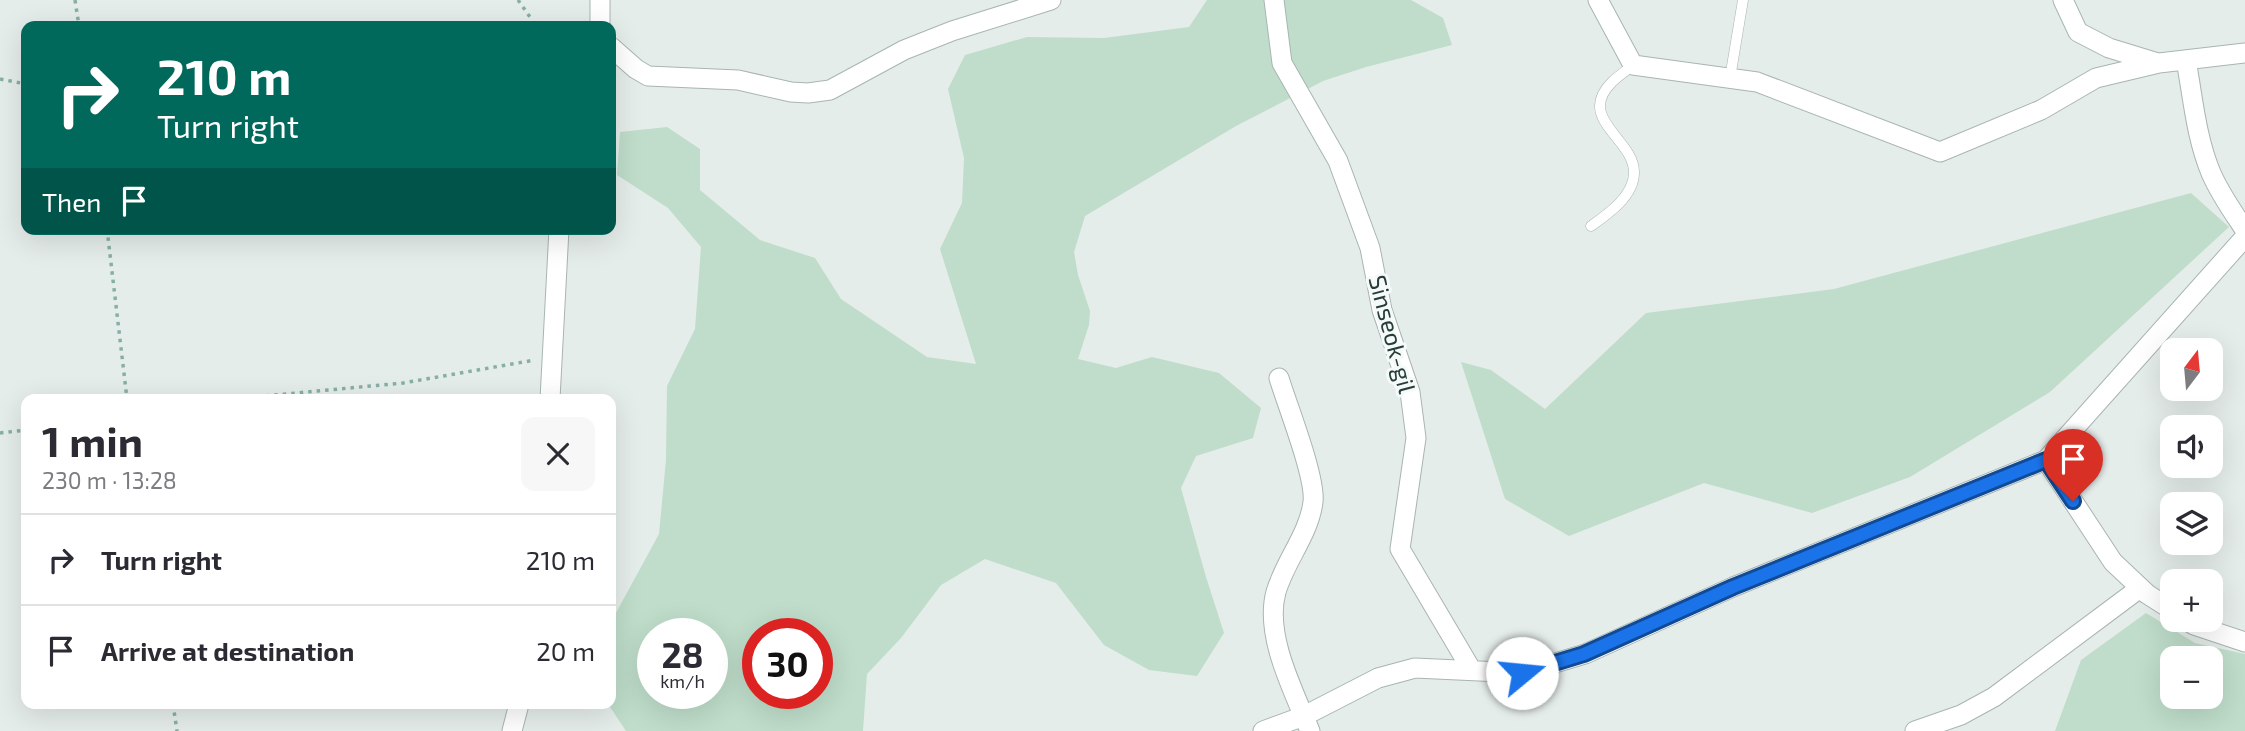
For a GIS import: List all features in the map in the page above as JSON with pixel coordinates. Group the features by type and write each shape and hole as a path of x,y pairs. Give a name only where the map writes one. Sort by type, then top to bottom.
{"street":[{"path":"600,0 600,21"},
{"path":"616,51 648,76 738,80 791,92 808,93 830,90 904,50 952,31 1051,0"},
{"name":"Sinseok-gil","path":"1275,0 1282,63 1338,161 1370,248 1382,310 1410,392 1416,438 1400,549 1471,669"},
{"path":"1598,0 1633,65 1757,82 1940,152 2041,110 2096,78 2159,63 2245,53"},
{"path":"2063,0 2078,32 2109,48 2159,63"},
{"path":"2186,60 2198,131 2210,172 2245,230"},
{"path":"550,394 559,235"},
{"path":"1264,731 1307,724 1378,678 1415,668 1522,673 1584,654 1733,587 2046,460 2245,237"},
{"path":"1279,378 1310,476 1313,501 1305,530 1276,592 1273,609 1281,658 1307,724"},
{"path":"2046,460 2113,562 2140,588 2160,602"},
{"path":"1915,731 1961,715 1994,697 2140,588"},
{"path":"2215,632 2245,642"},
{"path":"512,731 518,709"}],"lane":[{"path":"1731,78 1743,0"},
{"path":"1591,226 1619,203 1630,189 1634,173 1631,158 1602,118 1600,108 1603,95 1611,83 1633,65"}],"path":[{"path":"75,0 78,21"},
{"path":"519,0 530,21"},
{"path":"0,79 21,83"},
{"path":"108,235 126,394"},
{"path":"285,394 403,383 552,357"},
{"path":"0,433 21,431"},
{"path":"174,709 177,731"}],"green space":[{"path":"1207,0 1411,0 1443,18 1452,45 1323,81 1236,126 1085,216 1074,252 1078,275 1090,311 1089,325 1078,359 1116,368 1152,357 1219,373 1261,408 1253,438 1196,456 1181,488 1224,633 1197,676 1149,670 1104,645 1056,583 985,559 941,585 901,638 867,674 863,731 626,731 611,709 616,709 616,613 659,534 666,460 667,386 695,329 701,247 668,208 617,175 620,132 667,127 700,149 700,190 760,240 815,258 841,299 927,357 976,364 940,249 962,203 964,158 948,89 965,55 1027,37 1104,38 1189,27"},
{"path":"2191,193 2229,227 2050,392 1910,477 1812,513 1704,483 1569,536 1505,499 1461,362 1491,370 1545,409 1646,313 1834,289"},
{"path":"2146,613 2160,622 2160,632 2177,632 2195,643 2209,646 2160,646 2160,709 2223,709 2223,649 2245,654 2245,731 2055,731 2081,660"}],"route":[{"path":"1522,673 1584,654 1733,587 2046,460 2073,501"}]}
